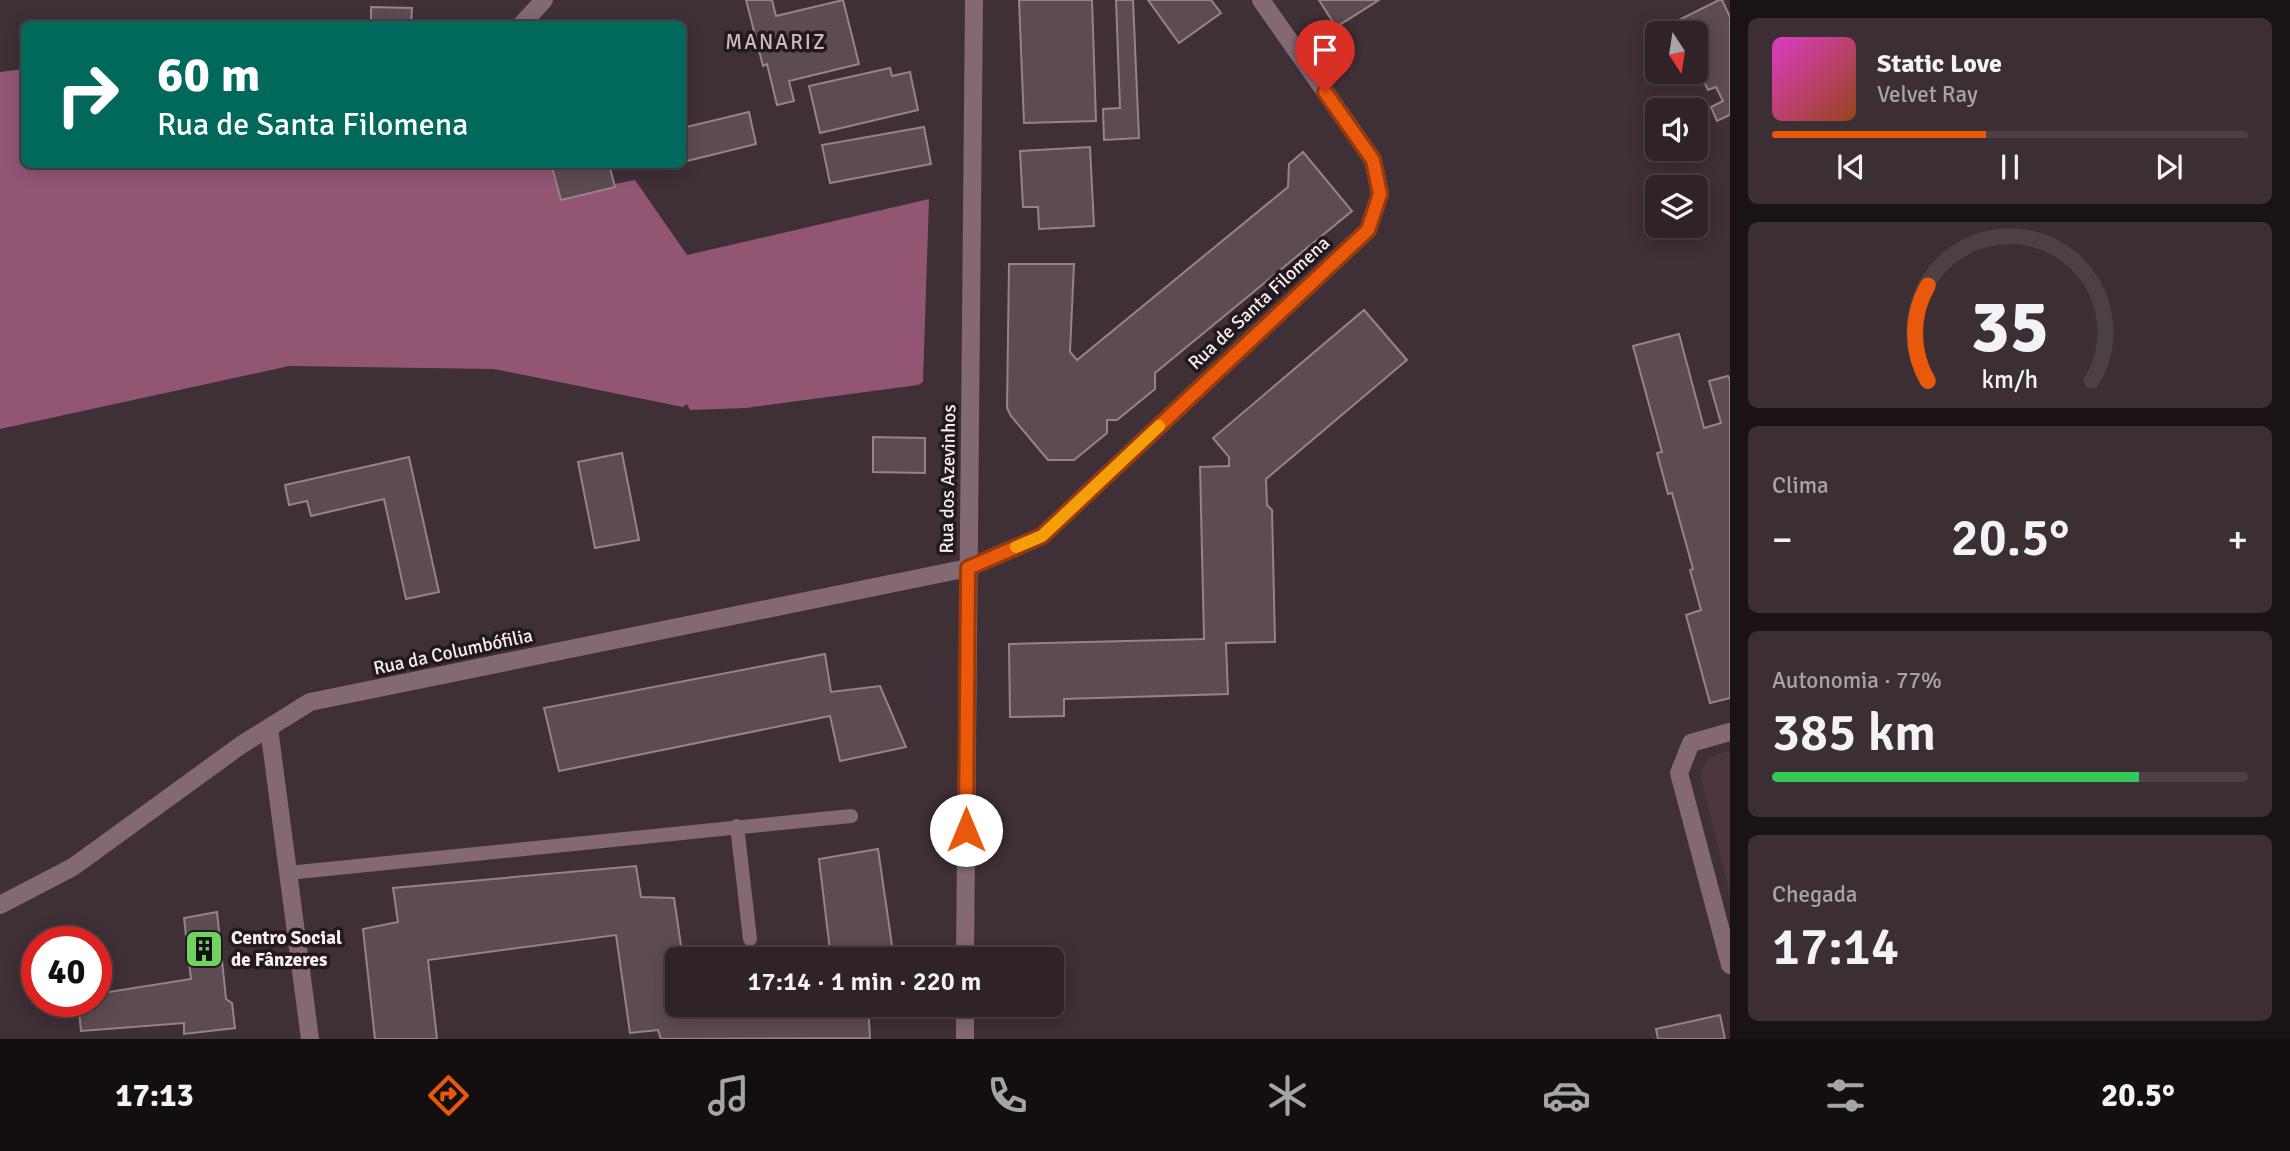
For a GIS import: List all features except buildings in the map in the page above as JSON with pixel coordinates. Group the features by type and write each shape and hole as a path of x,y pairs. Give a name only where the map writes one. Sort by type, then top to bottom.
{"street":[{"path":"525,21 544,0"},
{"name":"Rua dos Azevinhos","path":"965,947 974,0"},
{"name":"Rua de Santa Filomena","path":"968,568 1042,536 1368,230 1380,194 1373,160 1261,0"},
{"name":"Rua da Columbófilia","path":"0,905 73,867 241,745 310,702 968,568"},
{"path":"269,728 310,1039"},
{"path":"1730,732 1691,743 1679,773 1730,965"},
{"path":"965,1017 965,1039"}],"lane":[{"path":"288,873 851,816"},
{"path":"737,826 750,939"}],"shaded area":[{"path":"21,69 21,168 559,168 578,191 635,180 687,255 929,199 923,382 918,385 746,408 690,410 687,404 683,407 494,369 289,366 0,429 0,72"},
{"path":"1730,750 1730,895 1700,774 1709,758"}],"slow traffic":[{"path":"1016,547 1042,536 1159,426"}],"place":[{"name":"Centro Social de Fânzeres","path":"204,949"}],"district":[{"name":"MANARIZ","path":"776,42"}],"route":[{"path":"966,830 968,568 1042,536 1368,230 1380,194 1373,160 1325,92"}]}
